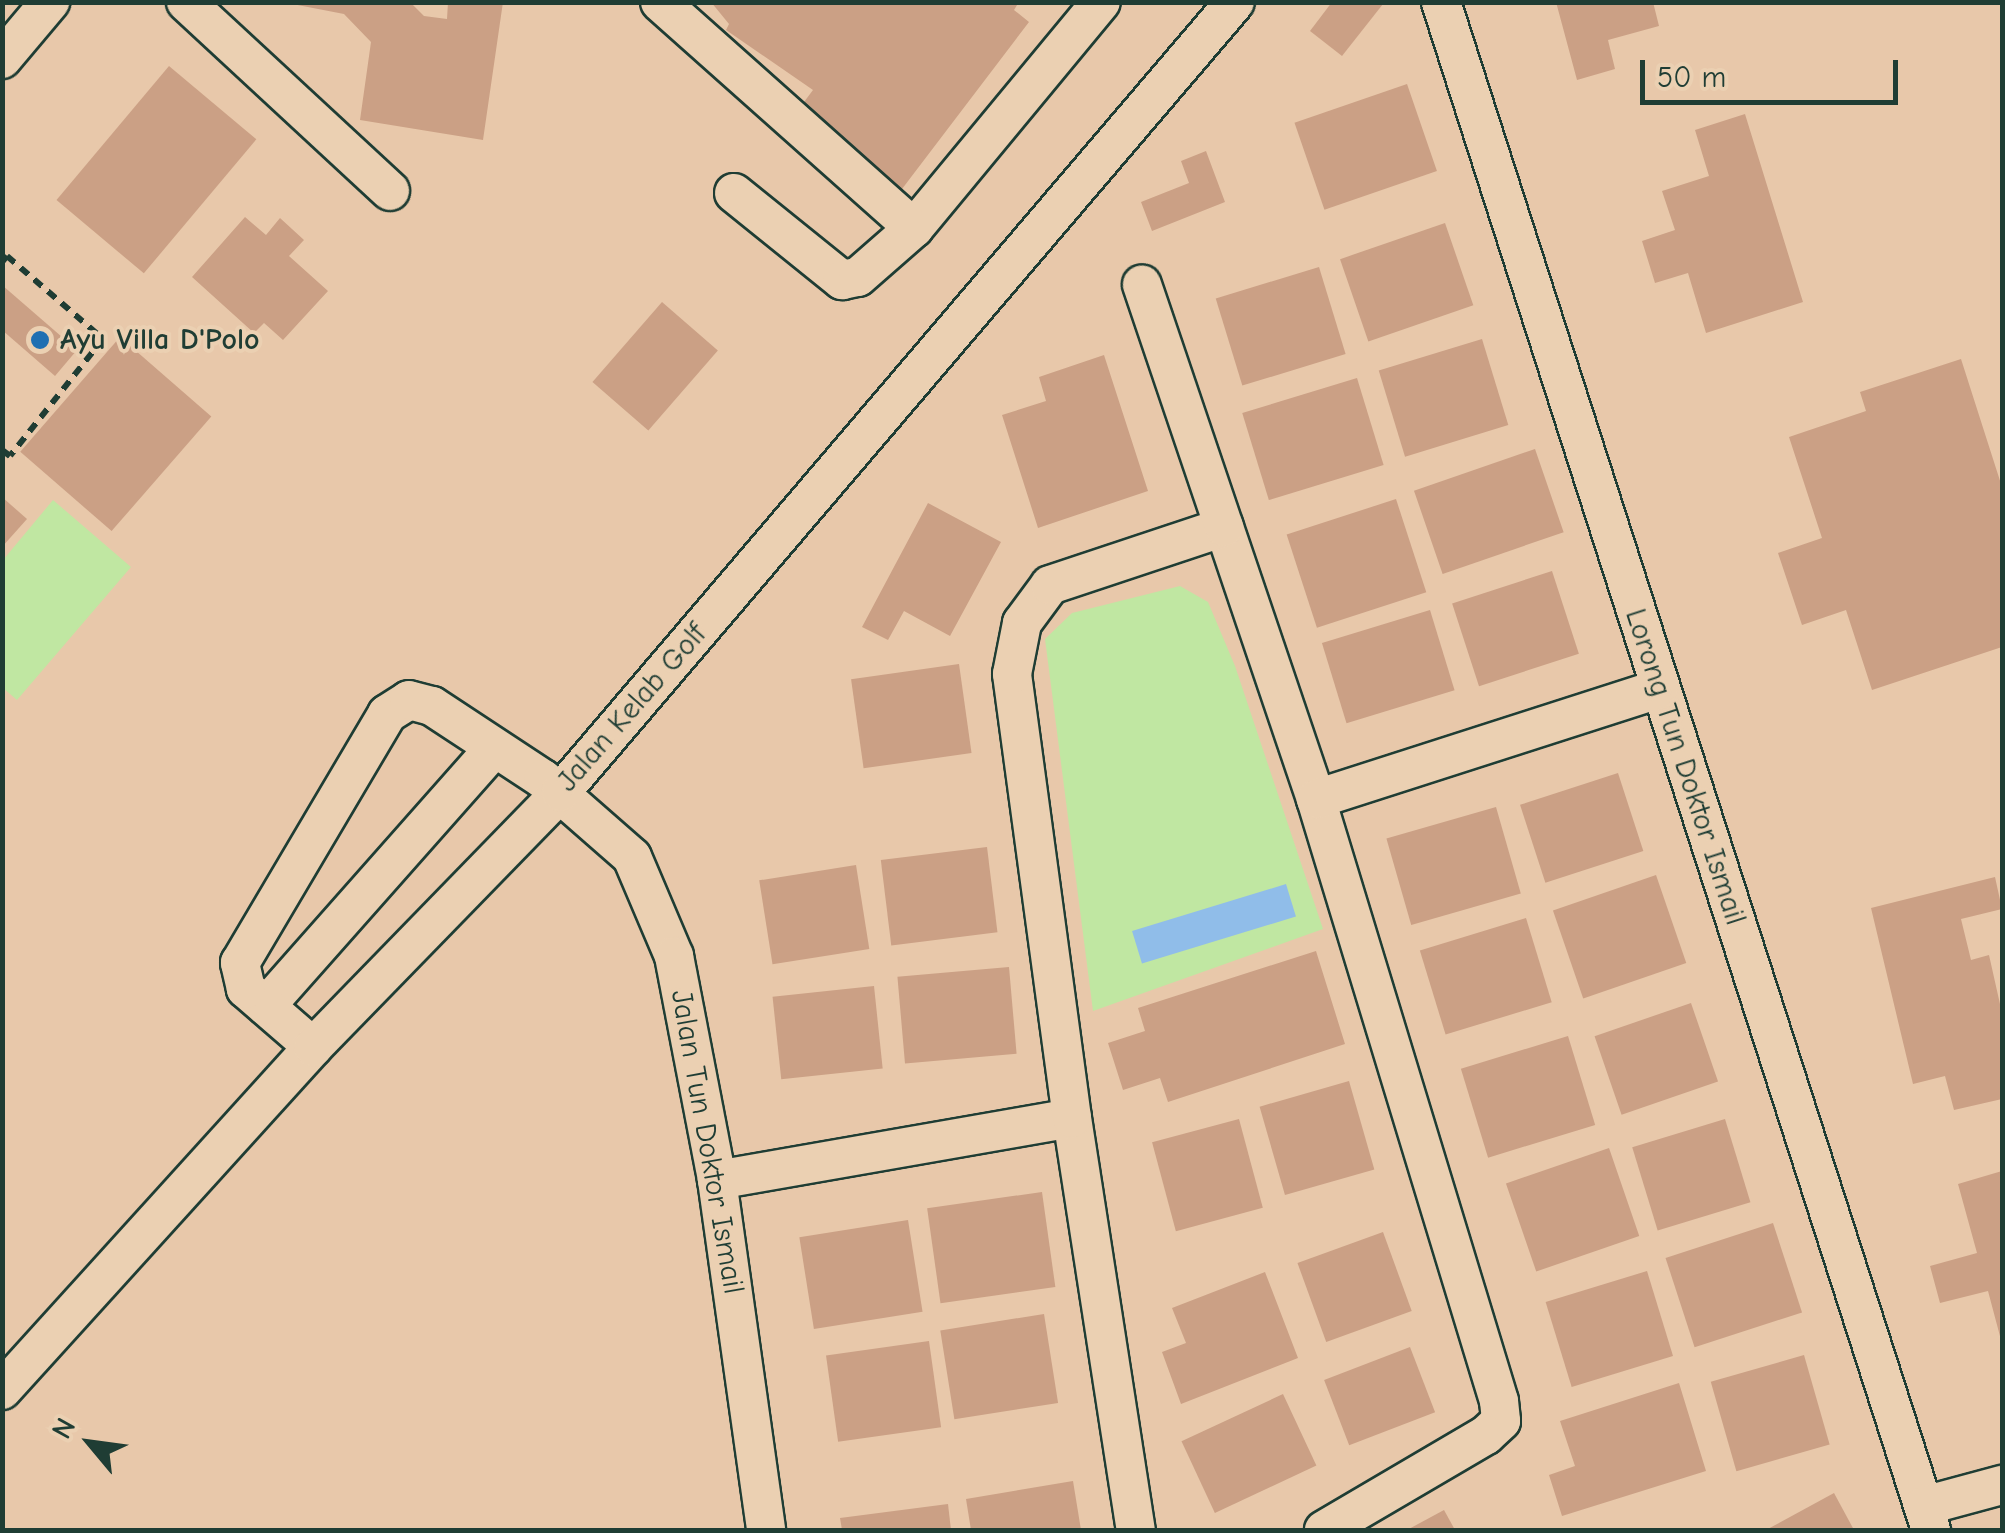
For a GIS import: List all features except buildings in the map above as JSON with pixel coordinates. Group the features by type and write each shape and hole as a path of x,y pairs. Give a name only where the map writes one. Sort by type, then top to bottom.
{"street":[{"path":"2,58 50,2"},
{"path":"186,2 390,191"},
{"path":"660,2 914,228"},
{"path":"734,193 842,280 858,277 914,228 1101,2"},
{"name":"Jalan Kelab Golf","path":"2,1390 313,1047 561,792 1236,2"},
{"name":"Lorong Tun Doktor Ismail","path":"1441,2 1927,1518"},
{"path":"1142,284 1316,800 1500,1421 1324,1530"},
{"path":"1136,1530 1072,1118 1012,674 1022,624 1050,585 1224,527"},
{"path":"1316,800 1659,689"},
{"name":"Jalan Tun Doktor Ismail","path":"313,1047 246,988 240,963 387,714 409,700 432,706 561,792 632,857 674,956 717,1180 766,1530"},
{"path":"266,1006 494,748"},
{"path":"717,1180 1072,1118"},
{"path":"1927,1518 2002,1484"}],"path":[{"path":"2,262 8,256 103,340 10,456 2,450"}],"green space":[{"path":"53,500 131,567 17,700 3,688 3,560"},
{"path":"1180,586 1208,602 1235,666 1323,929 1093,1011 1045,639 1072,613"}],"water":[{"path":"1286,884 1296,917 1142,964 1132,931"}],"place":[{"name":"Ayu Villa D'Polo","path":"40,340"}]}
